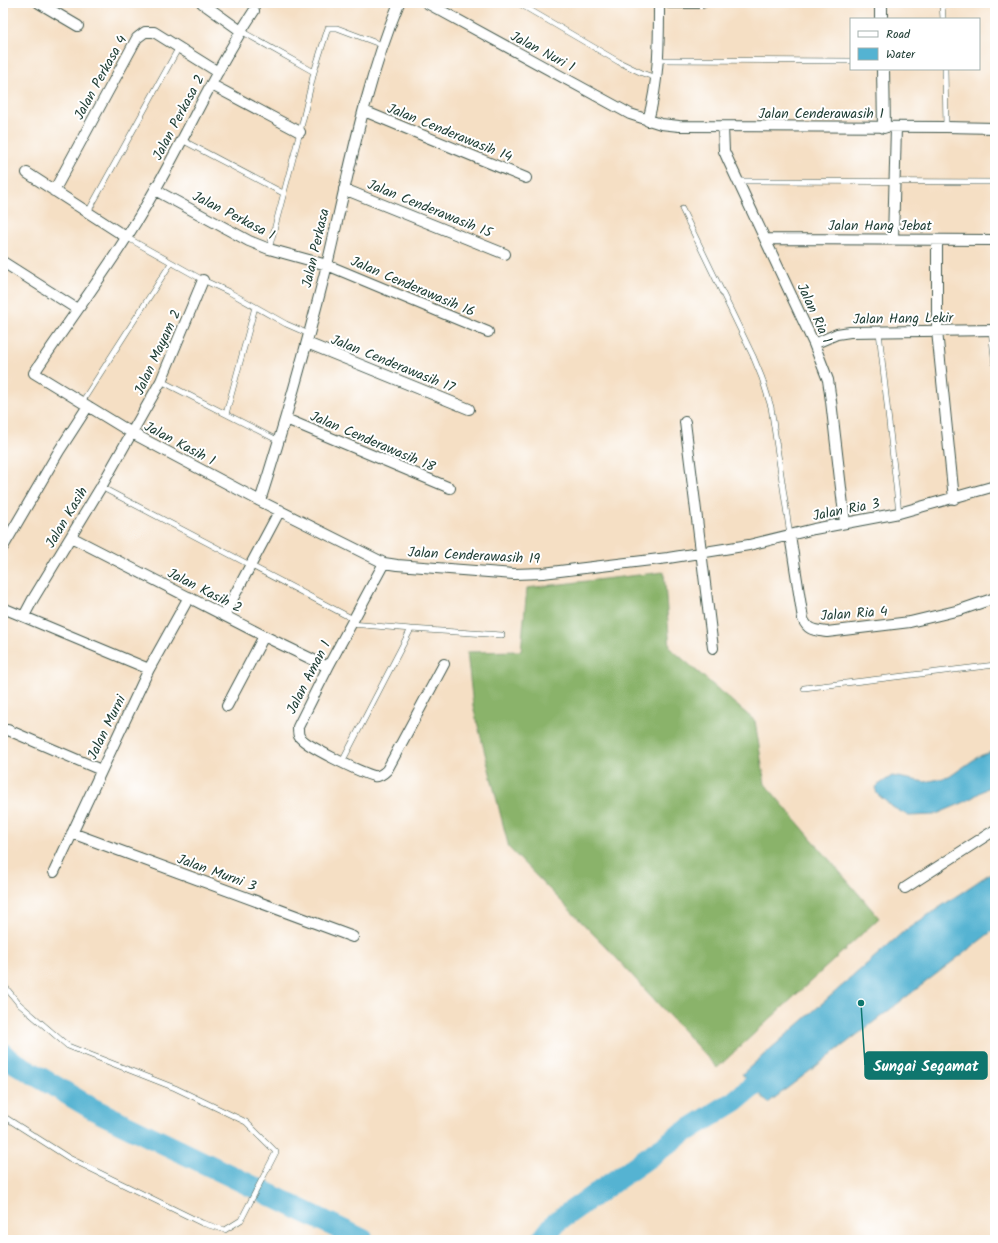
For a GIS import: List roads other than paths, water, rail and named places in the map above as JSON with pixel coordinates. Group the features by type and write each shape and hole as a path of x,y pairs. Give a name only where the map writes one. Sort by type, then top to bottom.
{"street":[{"path":"40,3 78,26"},
{"path":"202,3 241,31"},
{"name":"Jalan Perkasa","path":"260,501 286,419 308,339 344,189 382,45 399,3"},
{"name":"Jalan Nuri 1","path":"427,3 630,114 648,121"},
{"path":"648,121 657,78 659,60 660,3"},
{"path":"669,3 702,3"},
{"path":"881,3 881,18"},
{"name":"Jalan Perkasa 2","path":"34,373 126,237 155,190 218,72 254,11"},
{"name":"Jalan Perkasa 4","path":"54,191 136,38 144,32 154,32 218,72"},
{"path":"882,70 890,127 894,182 893,239"},
{"path":"212,85 300,132"},
{"name":"Jalan Cenderawasih 14","path":"364,111 526,178"},
{"name":"Jalan Cenderawasih 1","path":"648,121 679,126 723,127 995,128"},
{"name":"Jalan Ria 1","path":"723,127 724,151 737,182 814,344 828,380 832,402 845,523"},
{"path":"27,173 126,237"},
{"name":"Jalan Cenderawasih 15","path":"344,189 505,254"},
{"name":"Jalan Perkasa 1","path":"155,190 249,241 269,250 326,265"},
{"name":"Jalan Hang Jebat","path":"765,239 995,240"},
{"path":"937,240 937,332 954,499"},
{"path":"3,262 77,309"},
{"name":"Jalan Cenderawasih 16","path":"326,265 488,332"},
{"name":"Jalan Mayam 2","path":"132,433 161,381 203,280"},
{"name":"Jalan Hang Lekir","path":"814,344 844,333 993,330"},
{"name":"Jalan Cenderawasih 17","path":"308,339 468,409"},
{"name":"Jalan Kasih 1","path":"34,373 132,433 260,501"},
{"path":"3,547 85,404"},
{"name":"Jalan Cenderawasih 18","path":"286,419 450,488"},
{"path":"685,422 713,648"},
{"name":"Jalan Kasih","path":"24,616 33,598 101,487 132,433"},
{"name":"Jalan Ria 3","path":"701,553 749,545 790,534 899,513 954,499 995,486"},
{"name":"Jalan Cenderawasih 19","path":"260,501 384,563 397,565 514,574 590,568 701,553"},
{"path":"224,615 280,510"},
{"name":"Jalan Ria 4","path":"790,534 803,619 806,626 813,630 827,632 910,622 960,610 995,598"},
{"name":"Jalan Kasih 2","path":"71,537 264,636 328,667"},
{"name":"Jalan Aman 1","path":"384,563 328,667 298,727 299,736 305,743 342,762 374,776 381,775 387,770 444,664"},
{"name":"Jalan Murni","path":"54,872 101,770 150,670 189,597"},
{"path":"3,608 150,670"},
{"path":"227,706 264,636"},
{"path":"3,731 8,730 101,770"},
{"path":"905,888 995,830"},
{"name":"Jalan Murni 3","path":"72,833 353,937"}],"lane":[{"path":"518,3 619,62 642,73 657,78"},
{"path":"942,3 943,18"},
{"path":"269,250 314,72 328,28 337,28 382,45"},
{"path":"241,31 314,72"},
{"path":"88,213 179,47"},
{"path":"659,60 850,61"},
{"path":"945,70 946,127"},
{"path":"182,140 283,193"},
{"path":"737,182 995,182"},
{"path":"682,209 753,356 762,378 771,407 790,534"},
{"path":"126,237 171,263 229,292 286,324 308,339"},
{"path":"85,404 171,263"},
{"path":"226,414 255,307"},
{"path":"993,330 995,366"},
{"path":"879,332 899,513"},
{"path":"161,381 279,441"},
{"path":"101,487 251,566 352,622 411,629 502,635"},
{"path":"342,762 411,629"},
{"path":"804,688 995,665"},
{"path":"3,984 19,1004 68,1046 175,1088 246,1122 276,1152 241,1220 225,1230 202,1223 69,1158 3,1116"}],"water":[{"path":"995,751 995,783 967,801 934,815 909,816 894,808 877,794 875,787 892,776 925,782 949,777 979,756"},
{"path":"995,870 995,929 768,1103 742,1074 903,932"}],"waterway":[{"path":"3,1054 7,1058 93,1109 363,1240"},
{"path":"542,1240 556,1222 680,1135 735,1101 776,1067"}],"place":[{"name":"Sungai Segamat","path":"861,1003"}]}
